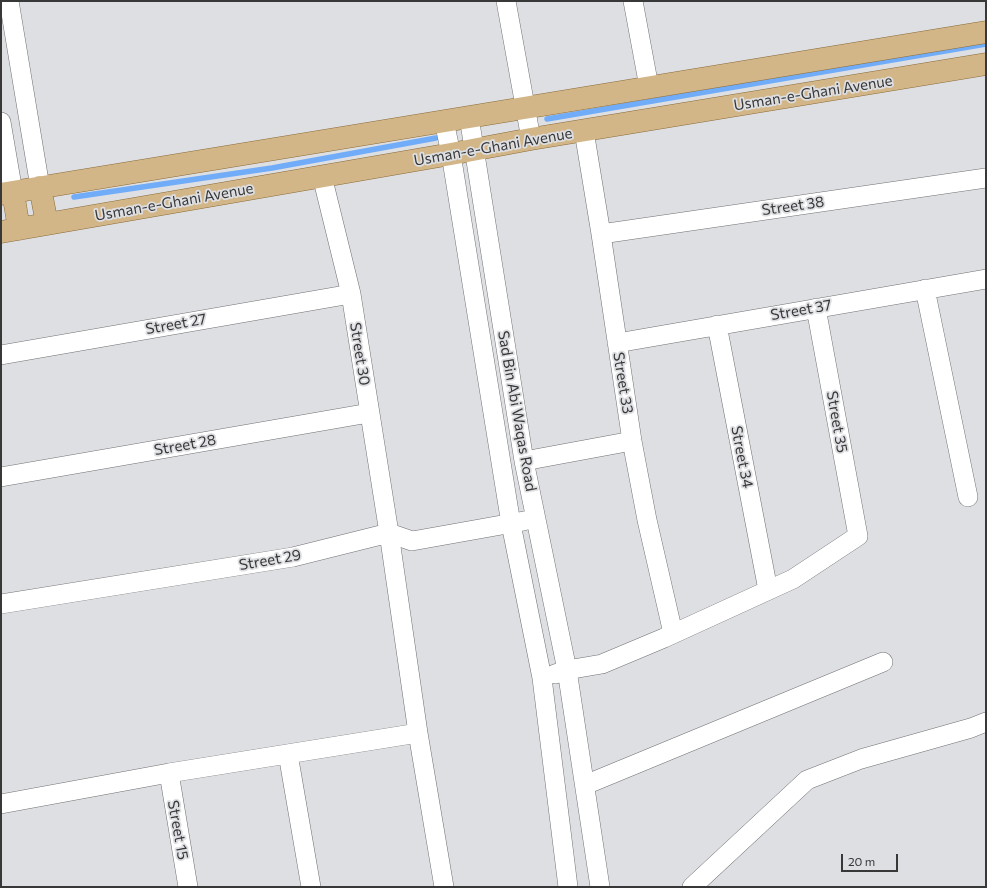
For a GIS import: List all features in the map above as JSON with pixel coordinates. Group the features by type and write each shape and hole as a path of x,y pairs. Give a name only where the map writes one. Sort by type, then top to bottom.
{"main road":[{"path":"10,231 7,193 986,32"},
{"name":"Usman-e-Ghani Avenue","path":"10,231 531,139 986,64"},
{"path":"40,187 47,224"}],"street":[{"path":"9,1 40,187"},
{"path":"506,1 531,139"},
{"path":"633,1 649,87"},
{"name":"Sad Bin Abi Waqas Road","path":"469,117 524,461 567,670 600,887"},
{"name":"Sad Bin Abi Waqas Road","path":"444,121 451,154 511,524 542,678 568,887"},
{"path":"1,122 7,193"},
{"name":"Street 33","path":"584,131 632,441 647,520 673,634"},
{"name":"Street 30","path":"322,176 350,294 389,533 418,733 444,887"},
{"name":"Street 38","path":"601,234 986,178"},
{"name":"Street 37","path":"617,343 986,278"},
{"path":"925,289 968,497"},
{"name":"Street 27","path":"1,355 350,294"},
{"name":"Street 35","path":"768,590 793,578 858,536 816,308"},
{"name":"Street 34","path":"718,325 768,590"},
{"name":"Street 28","path":"1,477 369,413"},
{"path":"524,461 632,441"},
{"path":"389,533 412,541 536,519"},
{"name":"Street 29","path":"2,600 293,558 389,533"},
{"path":"542,678 567,670 602,664 673,634 768,590"},
{"path":"585,785 883,662"},
{"path":"692,887 806,780 861,760 986,722"},
{"path":"1,804 169,773 418,733"},
{"path":"288,754 311,887"},
{"name":"Street 15","path":"169,773 188,887"}],"waterway":[{"path":"547,119 986,44"},
{"path":"74,197 272,168 436,138"}]}
